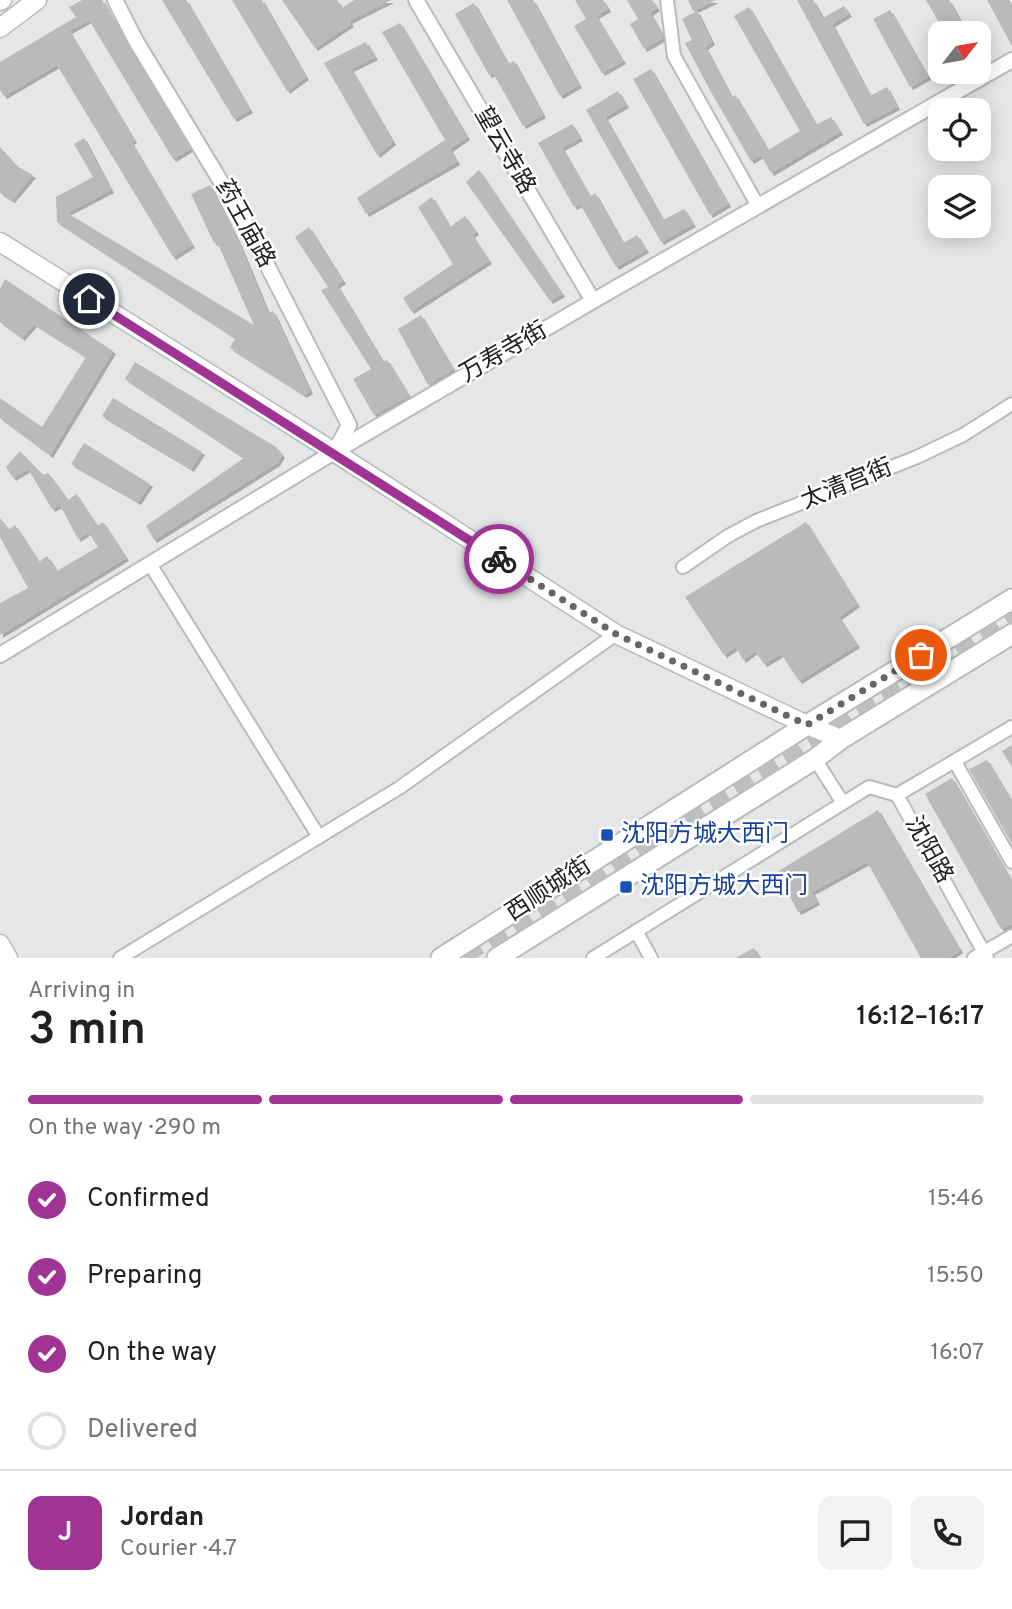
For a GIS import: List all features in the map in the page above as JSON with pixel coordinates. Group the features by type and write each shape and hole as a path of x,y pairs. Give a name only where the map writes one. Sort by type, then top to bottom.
{"main road":[{"path":"0,28 37,0"},
{"path":"0,242 616,634 841,739"},
{"name":"西顺城街","path":"441,958 807,725 1012,599"},
{"name":"西顺城街","path":"497,958 815,759 841,739 1012,634"},
{"path":"0,944 8,958"}],"street":[{"name":"药王庙路","path":"115,0 136,41 244,220 349,425 334,453"},
{"name":"望云寺路","path":"416,0 593,301"},
{"path":"667,0 674,56 758,206"},
{"name":"万寿寺街","path":"0,655 334,453 1012,60"},
{"name":"太清宫街","path":"683,568 728,536 755,521 917,457 963,435 1012,404"},
{"path":"150,564 319,836"},
{"path":"120,958 399,788 616,634"},
{"path":"897,795 1012,727"},
{"path":"815,759 844,803"},
{"path":"955,762 1012,862"},
{"name":"沈阳路","path":"593,958 869,787 897,795 982,956"},
{"path":"636,931 651,958"},
{"path":"982,956 1012,936"}],"building":[{"path":"82,0 102,0 190,149 173,159 89,20 69,31 192,245 173,257 57,65 4,96 0,90 0,62 76,17 69,7"},
{"path":"162,0 186,0 250,110 234,119"},
{"path":"232,0 262,0 306,77 287,91"},
{"path":"282,0 337,0 342,8 354,0 391,0 349,21 351,24 315,48"},
{"path":"507,0 533,0 579,85 560,96"},
{"path":"575,0 603,0 608,9 596,16 623,61 602,73 574,26 586,19"},
{"path":"627,0 652,0 657,8 650,13 663,38 644,49 630,24 638,19"},
{"path":"688,0 716,0 693,11"},
{"path":"797,0 813,0 823,18 844,6 849,14 832,24 870,96 887,87 897,107 864,124"},
{"path":"926,0 949,0 960,21 938,21"},
{"path":"987,0 1009,0 1012,5 1012,46"},
{"path":"474,3 508,64 514,61 543,115 523,126 493,73 489,75 455,14"},
{"path":"749,7 816,125 831,117 840,132 771,173 761,155 751,161 685,43 692,40 682,19 697,11 712,42 705,47 732,98 735,95 768,150 800,131 734,16"},
{"path":"890,10 928,77 910,87 873,19"},
{"path":"400,23 467,137 450,149 457,162 366,214 357,198 445,140 382,32"},
{"path":"366,42 375,57 351,69 393,142 377,155 324,63"},
{"path":"651,69 728,204 710,215 633,79"},
{"path":"618,91 626,105 605,117 663,220 684,209 693,224 661,242 586,110"},
{"path":"572,124 580,138 562,148 590,197 595,193 623,243 637,235 646,250 616,267 580,204 574,207 538,143"},
{"path":"84,138 111,190 67,213 254,325 217,242 214,243 191,194 210,185 239,243 268,313 273,311 310,391 304,395 230,348 235,338 57,222 56,197 93,177 74,144"},
{"path":"0,147 18,167 33,175 12,200 0,193"},
{"path":"479,170 562,294 550,301 466,182"},
{"path":"432,197 450,227 465,216 476,232 472,235 489,261 411,311 403,298 453,264 418,207"},
{"path":"309,227 343,281 337,285 383,362 387,360 409,396 374,415 353,379 371,369 321,290 328,287 295,237"},
{"path":"5,279 113,351 50,455 0,418 0,398 42,427 86,357 34,324 22,338 0,322 0,289"},
{"path":"421,315 453,369 428,385 398,329"},
{"path":"135,362 276,447 282,455 277,463 154,540 146,526 244,458 125,379"},
{"path":"113,398 202,452 191,469 102,416"},
{"path":"84,443 150,484 138,502 71,464"},
{"path":"20,451 43,475 48,473 68,500 76,494 97,526 103,522 126,558 0,635 0,603 28,588 0,537 0,518 9,530 15,525 39,562 47,556 57,571 98,547 88,532 78,539 60,505 52,509 28,469 13,478 6,467"},
{"path":"806,522 857,604 839,617 857,645 799,681 781,654 764,664 755,651 743,660 736,647 724,655 685,597"},
{"path":"1012,745 1012,767 1002,751"},
{"path":"987,760 1012,802 1012,844 969,769"},
{"path":"952,778 1012,882 1012,923 1001,929 925,794"},
{"path":"878,810 960,950 949,958 921,958 867,862 812,892 817,902 798,912 777,872"},
{"path":"754,948 760,958 735,958"}],"tunnel":[{"path":"463,955 1012,613"}],"way so far":[{"path":"499,559 616,634 807,725 921,655"}],"place":[{"name":"沈阳方城·大西门","path":"607,835"},
{"name":"沈阳方城大西门","path":"626,887"}],"route":[{"path":"89,299 499,559"}]}
